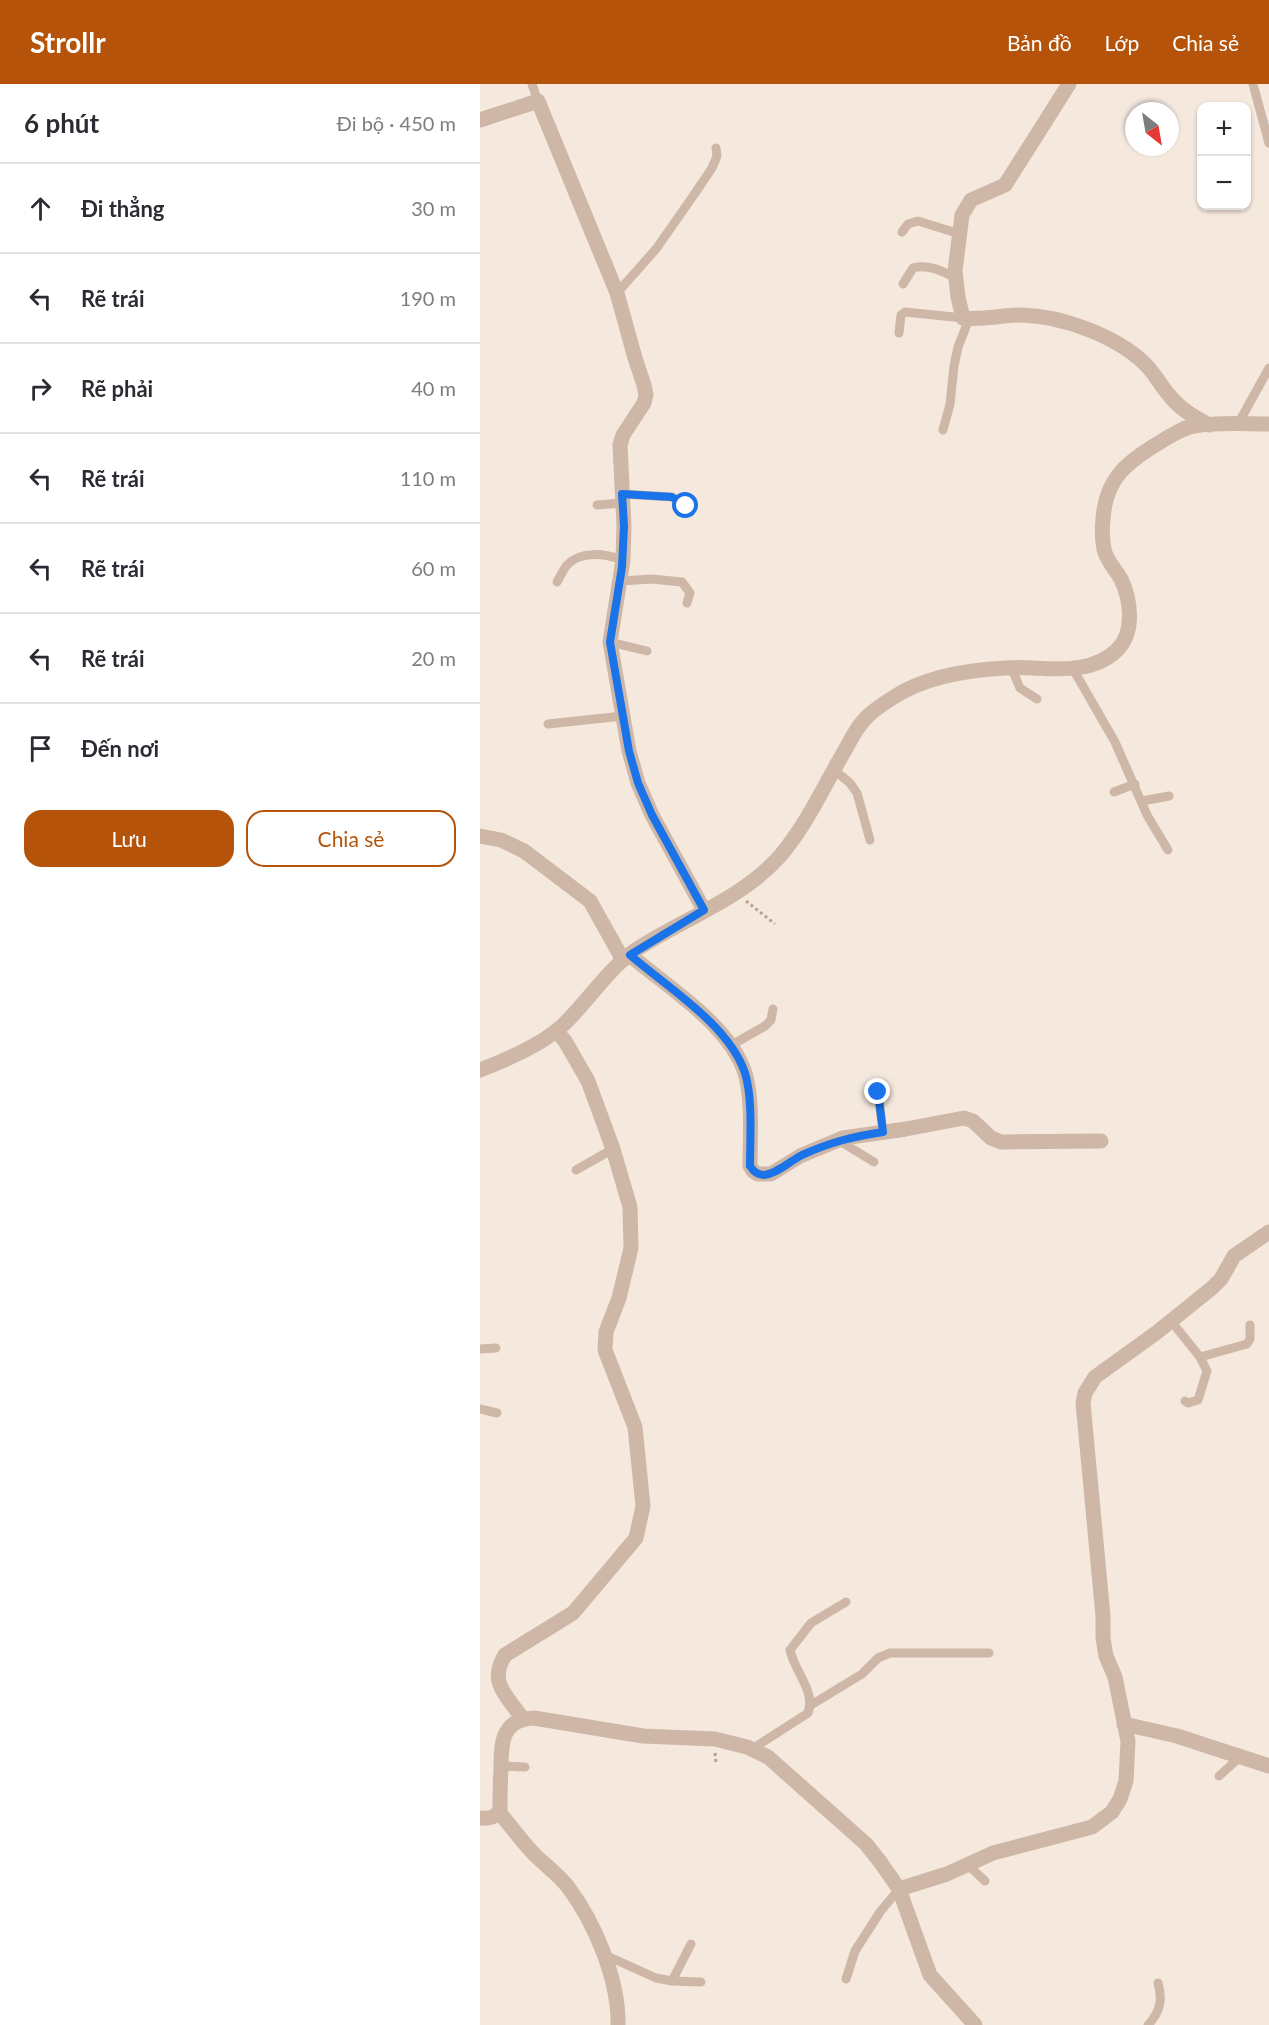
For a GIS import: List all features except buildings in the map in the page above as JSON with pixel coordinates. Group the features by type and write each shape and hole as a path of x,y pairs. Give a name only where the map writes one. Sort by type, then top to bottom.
{"street":[{"path":"1069,84 1005,185 971,200 962,215 956,278 958,297 966,319 1022,315 1046,318 1095,333 1134,354 1153,372 1175,402 1187,413 1209,425"},
{"path":"480,120 538,101 618,293 646,395 644,404 623,435 620,445 624,526 623,560 610,642 629,751 638,783 669,848 704,910"},
{"path":"480,1070 521,1052 556,1031 627,958 754,880 780,855 799,830 857,729 870,714 912,686 949,676 1011,668 1073,669 1102,660 1115,651 1124,642 1129,623 1125,589 1104,550 1102,531 1104,502 1108,489 1125,466 1146,450 1179,431 1209,425 1269,424"},
{"path":"480,836 501,840 524,851 590,901 627,958 697,1008 730,1046 745,1074 750,1124 750,1166 753,1171 763,1175 771,1174 800,1156 838,1140 963,1118 969,1119 992,1138 1001,1142 1101,1141"},
{"path":"523,1719 496,1676 505,1655 573,1613 636,1538 643,1506 635,1427 606,1350 606,1332 619,1298 631,1248 630,1207 613,1149 588,1081 570,1048 556,1031"},
{"path":"900,1889 947,1874 993,1853 1092,1827 1112,1812 1120,1799 1126,1781 1128,1741 1103,1638 1103,1616 1083,1403 1085,1393 1095,1377 1212,1288 1240,1250 1269,1232"},
{"path":"618,2025 619,2006 596,1935 569,1888 557,1873 535,1856 499,1812 503,1737 516,1722 523,1719 534,1718 643,1736 715,1739 752,1749 768,1757 866,1844 900,1889 930,1975 975,2025"},
{"path":"1124,1724 1177,1736 1269,1766"},
{"path":"480,1818 490,1818 499,1812"}],"lane":[{"path":"532,84 538,101"},
{"path":"1253,84 1269,143"},
{"path":"618,293 656,249 712,168 717,156 716,148"},
{"path":"902,232 909,224 918,221 960,234"},
{"path":"903,284 913,268 920,266 936,268 956,278"},
{"path":"899,333 901,315 905,312 966,319 954,366 950,404 943,430"},
{"path":"1238,424 1269,368"},
{"path":"597,505 623,499 672,497 686,506"},
{"path":"557,582 567,565 590,555 608,554 623,560"},
{"path":"620,581 652,579 682,582 690,593 687,603"},
{"path":"610,642 647,651"},
{"path":"1011,668 1020,688 1037,699"},
{"path":"1073,669 1115,742 1157,834 1168,850"},
{"path":"548,724 623,716"},
{"path":"834,770 850,783 857,793 870,840"},
{"path":"1114,792 1135,783"},
{"path":"1142,801 1169,796"},
{"path":"730,1046 765,1026 771,1020 773,1009"},
{"path":"878,1092 883,1132"},
{"path":"838,1140 874,1162"},
{"path":"576,1170 613,1149"},
{"path":"1171,1321 1200,1357 1206,1371 1198,1400 1188,1403 1185,1401"},
{"path":"1200,1357 1247,1344 1250,1339 1250,1325"},
{"path":"480,1349 496,1348"},
{"path":"480,1409 497,1413"},
{"path":"811,1705 790,1650 792,1644 810,1623 846,1602"},
{"path":"752,1749 802,1718 808,1713 811,1705 872,1667 878,1658 890,1653 989,1653"},
{"path":"1219,1776 1240,1757"},
{"path":"501,1766 525,1767"},
{"path":"968,1865 986,1881"},
{"path":"846,1979 855,1951 880,1912 900,1889"},
{"path":"672,1981 692,1944"},
{"path":"603,1955 656,1978 701,1982"},
{"path":"1149,2025 1160,2008 1162,1995 1158,1983"}],"path":[{"path":"735,893 775,924"}],"route":[{"path":"686,506 672,497 622,494 624,526 622,567 610,642 629,751 638,783 669,848 704,910 630,955 697,1008 730,1046 738,1059 745,1074 747,1086 750,1166 758,1174 771,1174 800,1156 843,1138 883,1132 878,1092"}]}
